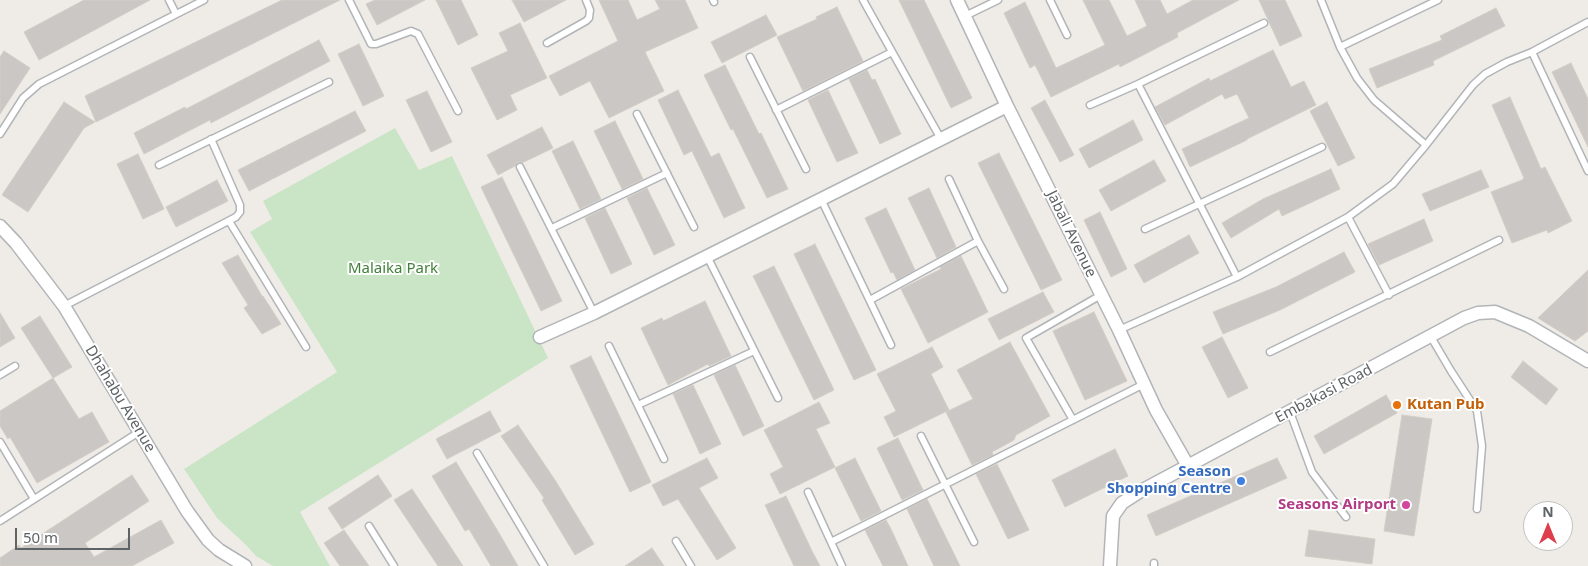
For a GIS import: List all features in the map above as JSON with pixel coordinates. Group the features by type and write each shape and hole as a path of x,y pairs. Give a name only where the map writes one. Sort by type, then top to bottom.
{"street":[{"name":"Jabali Avenue","path":"957,0 1007,106 1119,330 1156,410 1188,466"},
{"path":"540,337 594,313 1007,106"},
{"name":"Dhahabu Avenue","path":"0,226 16,243 64,306 139,432 187,510 208,540 219,550 244,566"},
{"name":"Embakasi Road","path":"1110,566 1114,516 1122,503 1138,492 1464,318 1478,313 1495,312 1529,326 1588,361"}],"lane":[{"path":"169,0 176,14"},
{"path":"0,134 22,98 39,84 204,0"},
{"path":"349,0 371,44 376,44 411,30 418,34 458,111"},
{"path":"547,43 589,18 590,10 586,0"},
{"path":"863,0 941,139"},
{"path":"965,16 998,0"},
{"path":"1050,0 1067,35"},
{"path":"1320,0 1340,46 1357,78 1374,100 1426,145"},
{"path":"1340,46 1438,0"},
{"path":"1119,330 1237,277 1348,217 1394,184 1473,85 1485,74 1507,62 1532,52 1588,22"},
{"path":"1090,105 1264,23"},
{"path":"776,110 892,52"},
{"path":"1532,52 1588,171"},
{"path":"750,58 806,169"},
{"path":"159,165 329,82"},
{"path":"1138,84 1237,277"},
{"path":"637,114 694,228"},
{"path":"64,306 236,217 240,212 240,205 211,139"},
{"path":"1145,229 1322,147"},
{"path":"520,167 594,313"},
{"path":"552,228 667,173"},
{"path":"949,179 978,241 1004,290"},
{"path":"821,199 891,345"},
{"path":"1348,217 1389,295"},
{"path":"229,221 306,347"},
{"path":"1270,352 1499,240"},
{"path":"870,300 978,241"},
{"path":"707,256 778,398"},
{"path":"1073,420 1026,338 1102,295"},
{"path":"1431,337 1450,371 1477,411 1482,446 1477,509"},
{"path":"609,346 664,459"},
{"path":"638,405 754,352"},
{"path":"0,375 15,366"},
{"path":"831,542 1144,384"},
{"path":"1290,412 1312,472 1346,517"},
{"path":"0,521 139,432"},
{"path":"921,436 974,542"},
{"path":"0,442 34,499"},
{"path":"477,453 544,566"},
{"path":"808,492 842,566"},
{"path":"369,526 394,566"},
{"path":"676,541 691,566"}],"green space":[{"name":"Malaika Park","path":"395,128 419,170 452,156 548,358 300,512 330,566 273,566 256,556 217,518 184,469 337,372 250,232 272,219 263,201"}],"building":[{"path":"84,0 150,0 39,60 24,32"},
{"path":"282,0 340,0 96,122 85,96"},
{"path":"375,0 425,0 377,25 366,4"},
{"path":"436,0 461,0 478,35 458,45"},
{"path":"512,0 566,0 524,22"},
{"path":"599,0 628,0 637,20 660,9 655,0 685,0 698,28 645,52 664,91 609,118 590,81 560,96 549,76 618,41"},
{"path":"899,0 924,0 972,98 951,108"},
{"path":"1083,0 1109,0 1127,36 1147,26 1135,0 1160,0 1167,14 1193,0 1239,0 1177,33 1178,37 1120,67 1119,64 1051,97 1035,65 1030,68 1004,13 1025,2 1056,68 1105,45"},
{"path":"1259,0 1285,0 1302,36 1280,46"},
{"path":"837,7 863,61 803,91 777,37 817,19 816,17"},
{"path":"1496,8 1505,26 1433,61 1434,65 1377,88 1369,69 1442,40 1440,36"},
{"path":"766,15 777,35 722,63 711,42"},
{"path":"520,23 547,78 510,95 517,110 497,120 471,68 508,51 499,33"},
{"path":"319,40 330,61 211,123 210,120 144,154 134,133 185,107 186,109"},
{"path":"359,44 384,96 363,106 338,54"},
{"path":"1273,50 1291,87 1304,81 1316,105 1190,167 1182,149 1249,118 1237,94 1225,99 1222,94 1165,125 1155,107 1209,78 1210,81"},
{"path":"4,51 30,68 0,114 0,57"},
{"path":"1571,63 1588,99 1588,147 1552,72"},
{"path":"725,65 788,189 767,198 704,75"},
{"path":"867,70 872,80 875,79 901,134 880,144 849,79"},
{"path":"678,90 711,157 719,153 745,208 724,218 692,151 684,155 658,100"},
{"path":"828,90 858,153 837,162 808,100"},
{"path":"427,91 452,142 431,152 406,100"},
{"path":"1510,97 1541,169 1545,167 1572,221 1548,233 1547,230 1512,243 1491,192 1524,178 1492,105"},
{"path":"1045,100 1074,155 1060,162 1031,108"},
{"path":"64,102 95,122 84,128 28,212 2,195"},
{"path":"1327,102 1355,158 1338,166 1310,111"},
{"path":"355,111 366,131 249,191 238,170"},
{"path":"1133,120 1143,140 1089,168 1079,149"},
{"path":"615,121 643,179 622,189 594,131"},
{"path":"542,127 553,148 522,163 518,162 515,166 498,175 487,155"},
{"path":"573,141 601,199 580,209 552,151"},
{"path":"999,153 1062,280 1041,290 978,163"},
{"path":"138,154 164,209 143,219 117,164"},
{"path":"1154,160 1166,181 1111,211 1099,190"},
{"path":"1331,169 1340,189 1282,216 1279,209 1231,238 1222,223 1263,199"},
{"path":"1481,170 1489,187 1430,211 1422,194"},
{"path":"502,177 562,301 541,311 481,187"},
{"path":"217,180 228,201 176,227 166,207"},
{"path":"647,188 675,245 654,255 627,198"},
{"path":"929,188 956,247 937,258 908,198"},
{"path":"605,208 632,264 611,274 585,218"},
{"path":"886,208 915,270 897,280 893,272 891,273 865,218"},
{"path":"1100,212 1127,269 1111,277 1084,220"},
{"path":"1424,219 1433,241 1379,265 1368,244"},
{"path":"1189,235 1199,253 1144,283 1134,265"},
{"path":"815,244 876,370 854,380 794,254"},
{"path":"1344,252 1355,272 1280,310 1223,334 1213,312 1276,287"},
{"path":"238,255 281,324 262,334 244,308 248,305 222,263"},
{"path":"961,256 988,312 928,343 901,289 941,269 940,267"},
{"path":"774,266 834,390 814,400 753,276"},
{"path":"1588,270 1588,331 1575,341 1538,318"},
{"path":"1043,292 1054,312 999,340 988,319"},
{"path":"705,301 731,356 709,366 708,364 668,385 641,328 662,318 663,321"},
{"path":"1094,312 1127,381 1085,400 1053,331"},
{"path":"0,313 15,338 0,347"},
{"path":"40,316 72,367 53,378 21,328"},
{"path":"1222,337 1248,388 1228,398 1202,347"},
{"path":"1010,342 1050,416 1016,435 1014,440 992,452 993,455 972,465 946,412 973,399 957,370"},
{"path":"932,347 943,367 931,374 949,410 894,437 884,417 896,411 877,374"},
{"path":"591,356 651,482 630,492 570,366"},
{"path":"1523,361 1558,389 1546,405 1511,377"},
{"path":"735,365 764,426 743,436 714,375"},
{"path":"53,378 79,419 92,412 109,442 37,483 10,437 8,439 0,426 0,411"},
{"path":"693,385 721,444 700,454 673,394"},
{"path":"1386,395 1397,413 1324,454 1314,436"},
{"path":"819,402 830,423 816,429 835,467 780,494 770,474 783,467 764,430"},
{"path":"490,411 501,431 447,459 436,439"},
{"name":"Seasons Airport","path":"1402,415 1432,419 1414,536 1384,531"},
{"path":"518,425 555,480 594,544 575,555 542,500 544,498 501,436"},
{"path":"898,438 923,490 902,500 877,448"},
{"path":"1115,449 1128,476 1065,507 1052,480"},
{"path":"707,458 718,478 699,488 736,548 717,560 678,499 663,506 652,485"},
{"path":"855,458 881,511 861,521 835,468"},
{"path":"1277,458 1287,478 1156,536 1147,515"},
{"path":"456,462 518,566 491,566 469,529 465,531 432,476"},
{"path":"997,464 1029,530 1008,539 976,474"},
{"path":"132,475 149,501 85,543 94,557 161,520 174,543 132,566 0,566 0,558 19,545 21,548"},
{"path":"378,475 392,496 342,529 328,508"},
{"path":"412,489 463,566 438,566 394,500"},
{"path":"786,496 820,566 794,566 765,505"},
{"path":"927,499 960,566 934,566 907,509"},
{"path":"886,520 908,566 883,566 865,530"},
{"path":"344,530 369,566 340,566 324,543"},
{"path":"1309,530 1375,539 1372,564 1305,556"},
{"path":"652,548 664,566 625,566"}],"place":[{"name":"Kutan Pub","path":"1397,405"},
{"name":"Season Shopping Centre","path":"1241,481"},
{"name":"Seasons Airport","path":"1406,505"}]}
